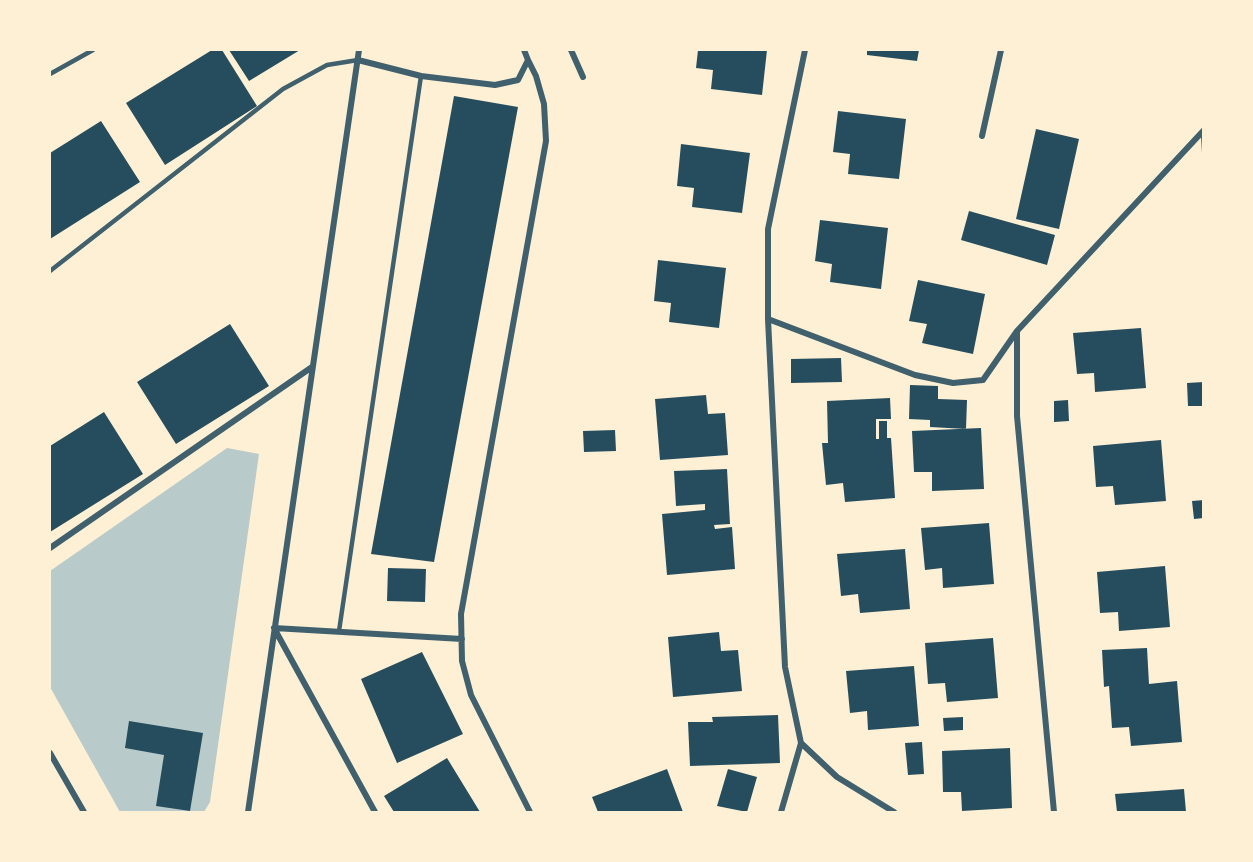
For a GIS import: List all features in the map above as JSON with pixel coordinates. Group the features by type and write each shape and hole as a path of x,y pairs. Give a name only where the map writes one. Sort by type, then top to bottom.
{"street":[{"path":"248,813 359,50"},
{"path":"524,50 536,76 544,104 546,141 461,614 462,661 471,695 530,813"},
{"path":"571,50 583,77"},
{"path":"781,813 801,743 785,667 768,319 768,229 805,50"},
{"path":"982,136 1001,50"},
{"path":"358,60 421,76 495,85 518,80 528,60"},
{"path":"768,319 915,375 953,383 983,380 1017,331 1203,130"},
{"path":"1017,331 1017,416 1054,813"},
{"path":"50,548 312,367"},
{"path":"274,628 462,639"},
{"path":"274,628 375,813"},
{"path":"801,743 837,777 894,813"},
{"path":"50,753 84,813"}],"lane":[{"path":"50,74 93,50"},
{"path":"50,271 283,89 327,65 358,60"},
{"path":"339,631 421,76"}],"shaded area":[{"path":"227,448 259,454 210,802 204,812 120,812 50,687 50,571"}],"building":[{"path":"212,50 222,50 257,106 165,165 126,103"},
{"path":"229,50 300,50 249,81"},
{"path":"698,50 767,50 762,95 711,89 713,70 696,68"},
{"path":"867,50 919,50 917,61 867,55"},
{"path":"454,96 518,107 434,562 371,554"},
{"path":"838,111 906,119 899,179 848,174 850,154 833,152"},
{"path":"101,121 140,182 50,239 50,153"},
{"path":"1036,129 1079,139 1059,229 1016,219"},
{"path":"1201,135 1204,135 1204,153 1202,153"},
{"path":"681,144 750,153 742,213 692,207 694,188 677,186"},
{"path":"969,211 1055,235 1047,265 961,240"},
{"path":"820,220 888,228 881,289 830,282 832,264 815,261"},
{"path":"658,260 726,268 719,328 669,322 671,303 654,301"},
{"path":"918,280 985,294 973,354 922,343 927,324 909,321"},
{"path":"230,324 269,386 176,444 137,382"},
{"path":"1141,328 1146,388 1095,392 1094,373 1077,374 1073,333"},
{"path":"841,358 842,382 791,383 791,359"},
{"path":"1204,382 1204,406 1188,406 1187,383"},
{"path":"910,385 938,386 938,399 967,400 966,429 930,427 930,420 909,419"},
{"path":"706,395 708,414 725,413 728,455 660,460 655,399"},
{"path":"890,398 891,419 876,419 876,439 879,439 879,421 887,421 887,438 891,438 895,498 845,502 843,483 826,485 822,443 828,443 827,401"},
{"path":"1068,400 1069,421 1054,422 1054,401"},
{"path":"104,412 143,474 50,532 50,446"},
{"path":"981,428 984,489 932,491 932,472 914,472 912,431"},
{"path":"615,430 616,451 584,452 583,431"},
{"path":"1161,440 1166,501 1115,505 1113,486 1096,487 1093,446"},
{"path":"727,469 730,524 714,525 715,529 732,527 735,569 667,575 662,514 705,510 705,504 676,506 674,471"},
{"path":"1204,500 1204,518 1194,519 1192,501"},
{"path":"989,523 994,584 943,588 942,568 925,570 921,528"},
{"path":"905,549 910,609 860,613 858,594 841,596 837,554"},
{"path":"1165,566 1170,627 1119,631 1118,612 1100,613 1097,572"},
{"path":"388,568 426,569 425,602 387,601"},
{"path":"719,632 721,651 738,650 742,691 673,697 668,637"},
{"path":"993,638 998,698 947,702 945,683 928,684 925,643"},
{"path":"1147,648 1149,684 1177,681 1182,742 1131,746 1129,727 1112,728 1109,686 1104,687 1102,650"},
{"path":"422,652 463,734 397,763 361,679"},
{"path":"914,666 919,726 868,730 867,711 850,713 846,671"},
{"path":"778,715 780,763 690,766 688,722 713,722 712,717"},
{"path":"963,717 963,730 944,731 943,718"},
{"path":"129,721 203,733 190,811 156,806 164,755 125,748"},
{"path":"922,742 924,774 908,775 905,743"},
{"path":"1010,748 1012,808 962,811 961,792 943,792 942,751"},
{"path":"447,758 480,812 394,812 384,796"},
{"path":"667,769 683,812 598,812 592,797"},
{"path":"728,769 757,777 747,812 717,806"},
{"path":"1184,789 1186,812 1117,812 1115,794"}]}
